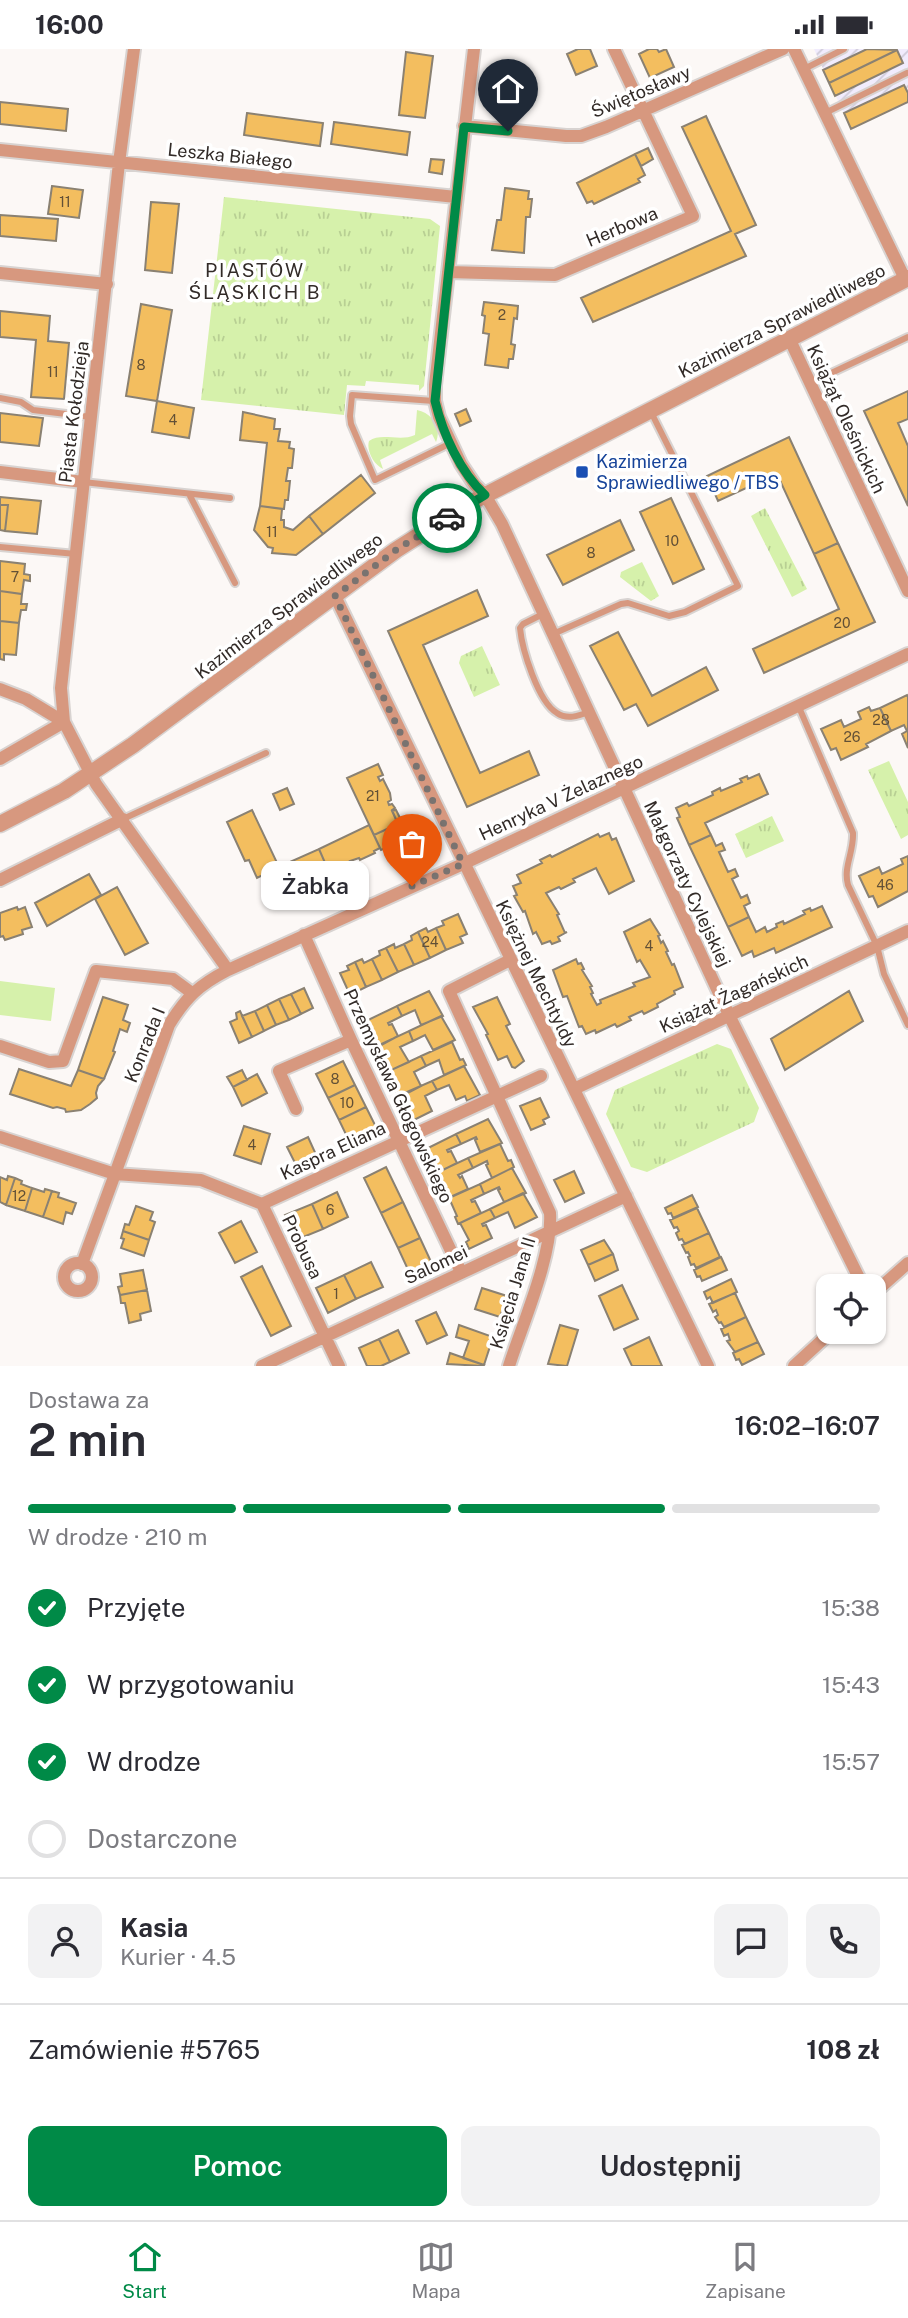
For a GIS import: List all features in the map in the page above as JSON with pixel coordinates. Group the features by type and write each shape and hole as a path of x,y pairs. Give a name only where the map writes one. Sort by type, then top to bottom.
{"street":[{"name":"Piasta Kołodzieja","path":"91,774 64,722 61,688 134,49"},
{"path":"435,401 474,49"},
{"path":"614,49 642,110"},
{"name":"Świętosławy","path":"464,127 580,136 783,49"},
{"path":"794,49 906,279"},
{"name":"Herbowa","path":"448,272 555,275 693,216 642,110"},
{"name":"Leszka Białego","path":"0,150 456,197"},
{"path":"0,273 107,284"},
{"name":"Kazimierza Sprawiedliwego","path":"0,824 27,812 91,774 146,737 396,550 485,495 906,279"},
{"name":"Książąt Oleśnickich","path":"789,338 908,591"},
{"name":"Małgorzaty Cylejskiej","path":"435,401 439,417 467,475 485,495 502,524 729,1015 857,1274"},
{"path":"0,472 83,482"},
{"name":"Księżnej Mechtyldy","path":"335,596 708,1366"},
{"name":"Henryka V Żelaznego","path":"228,970 463,864 908,654"},
{"path":"0,689 26,699 64,722 0,759"},
{"path":"91,774 228,970"},
{"path":"0,880 123,819"},
{"name":"Książąt Żagańskich","path":"574,1089 908,931"},
{"name":"Przemysława Głogowskiego","path":"304,935 461,1272"},
{"path":"510,960 449,991 546,1202 551,1230"},
{"name":"Konrada I","path":"82,1264 169,1025 182,1003 192,993 228,970"},
{"path":"0,1046 49,1062 63,1061 96,971 173,978 192,993"},
{"path":"296,1109 279,1071 351,1040"},
{"name":"Kaspra Eliana","path":"262,1204 541,1076"},
{"path":"0,1137 115,1174"},
{"name":"Probusa","path":"115,1174 201,1180 262,1204 340,1366"},
{"name":"Salomei","path":"262,1366 626,1196"},
{"name":"Księcia Jana II","path":"509,1366 551,1230"},
{"path":"886,1282 908,1263"},
{"path":"794,1366 818,1344"}],"lane":[{"path":"804,69 844,49"},
{"path":"825,113 907,73"},
{"path":"810,383 908,337"},
{"path":"435,401 352,395 351,424 375,480 451,443"},
{"path":"0,398 16,400 33,409 91,417"},
{"path":"553,634 621,604 669,616 685,612 738,586 650,410"},
{"path":"83,482 230,498"},
{"path":"189,494 234,583"},
{"path":"0,547 76,554"},
{"path":"543,614 520,628 528,663 537,684 548,706 557,714 567,717 589,712"},
{"path":"798,705 850,825 853,841 845,876 848,885 877,946 884,974 908,1025"},
{"path":"123,819 266,753"}],"shaded area":[{"path":"814,49 908,49 908,103 851,129"}],"green space":[{"path":"224,197 430,219 440,226 424,386 419,391 419,385 366,381 365,386 347,385 344,415 201,400"},
{"path":"417,410 431,417 437,426 436,442 432,434 380,460 383,469 370,453 369,441 379,437 403,438 415,435"},
{"path":"765,508 807,589 792,597 751,516"},
{"path":"642,562 659,596 651,601 620,577 621,572"},
{"path":"482,646 500,685 474,697 459,663 461,656"},
{"path":"889,761 908,802 908,835 901,839 868,770"},
{"path":"772,816 784,841 746,858 735,834"},
{"path":"0,981 55,988 51,1021 0,1015"},
{"path":"717,1044 731,1049 759,1108 754,1122 647,1172 631,1167 606,1114 615,1090"}],"building":[{"path":"578,49 590,49 597,66 576,75 567,54"},
{"path":"649,49 657,49 659,52 666,49 674,67 650,78 639,54"},
{"path":"867,49 897,50 829,83 823,70"},
{"path":"897,50 903,63 835,96 829,83"},
{"path":"406,52 433,56 425,118 399,115"},
{"path":"494,80 519,83 516,111 491,107"},
{"path":"904,85 908,102 851,129 844,113"},
{"path":"0,102 68,109 66,131 0,124"},
{"path":"247,113 323,123 320,146 244,135"},
{"path":"706,116 756,225 735,234 746,256 593,322 581,298 731,231 682,127"},
{"path":"334,122 410,132 407,155 331,144"},
{"path":"648,148 653,159 641,166 635,154"},
{"path":"635,154 645,175 638,179 640,182 594,204 592,201 587,203 577,183"},
{"path":"431,159 444,160 442,174 429,172"},
{"path":"52,186 83,190 79,218 48,214"},
{"path":"505,188 529,191 528,199 532,199 530,217 526,217 524,253 492,250 497,220 501,220"},
{"path":"151,202 179,204 172,273 145,270"},
{"path":"0,215 58,219 56,241 0,236"},
{"path":"484,302 518,306 511,344 515,345 513,359 509,359 508,368 485,365 489,334 483,333"},
{"path":"141,304 172,310 157,401 126,396"},
{"path":"0,311 50,316 48,341 69,343 64,399 31,397 36,340 0,337"},
{"path":"908,391 908,419 898,423 908,446 908,506 864,411"},
{"path":"157,401 194,408 189,438 152,432"},
{"path":"466,409 471,421 460,426 455,414"},
{"path":"243,412 275,419 274,429 280,429 278,441 290,442 289,448 294,449 292,468 288,468 286,481 290,481 284,509 260,506 267,443 240,440"},
{"path":"0,413 43,418 39,446 0,442"},
{"path":"789,437 838,543 814,554 777,474 718,501 707,476"},
{"path":"361,475 375,493 323,534 309,516"},
{"path":"0,497 41,501 37,534 5,531 8,505 0,505"},
{"path":"671,498 704,569 673,584 640,512"},
{"path":"0,505 8,505 5,531 0,530"},
{"path":"260,506 282,509 281,520 284,520 284,527 293,530 309,516 323,534 296,555 272,553 273,548 268,547 254,530"},
{"path":"620,520 634,550 563,585 547,555"},
{"path":"838,543 875,622 764,673 753,649 839,609 814,554"},
{"path":"0,561 25,564 24,574 30,575 30,581 24,580 22,594 0,591"},
{"path":"477,590 488,616 423,645 480,773 529,751 539,775 467,807 388,631"},
{"path":"0,591 22,594 21,604 27,604 26,610 21,610 19,623 0,621"},
{"path":"0,621 19,623 16,655 4,654 4,660 0,659"},
{"path":"618,632 652,696 706,667 718,690 648,726 636,704 624,710 590,646"},
{"path":"907,695 908,748 902,734 907,731 904,725 891,731 880,708"},
{"path":"869,707 871,711 880,708 891,731 866,744 868,747 841,760 836,748 831,750 821,729 841,720 844,727 861,719 858,712"},
{"path":"378,764 383,775 378,777 380,781 383,779 390,793 391,800 388,802 395,808 392,810 398,824 374,835 347,778"},
{"path":"759,774 768,794 705,823 711,835 689,845 677,818 680,817 676,808 687,803 689,806 713,795 712,792 720,788 721,791 742,782 740,779"},
{"path":"287,788 294,804 280,810 273,794"},
{"path":"252,810 279,867 257,878 249,860 245,861 227,822"},
{"path":"396,810 411,840 408,842 410,845 392,851 390,846 381,850 374,835 398,824 392,811"},
{"path":"369,825 380,848 360,860 350,861 352,864 335,872 334,869 329,872 319,849"},
{"path":"609,833 612,840 616,838 634,881 609,894 596,868 573,879 575,882 561,889 559,887 546,893 559,914 557,915 565,933 567,932 558,937 560,941 542,944 536,932 533,934 525,911 523,912 514,896 517,895 513,886 521,883 517,875 542,863 540,860 550,855 552,857 598,834 600,837"},
{"path":"711,835 716,846 722,843 725,850 719,852 728,872 735,869 738,876 732,879 741,898 747,895 750,903 744,906 749,917 728,927 689,845"},
{"path":"319,849 329,872 325,873 326,876 310,883 309,880 299,885 301,888 280,895 268,875 275,872 274,869"},
{"path":"908,856 908,891 878,907 873,896 869,897 859,876 879,867 882,874 903,864 901,859"},
{"path":"89,874 101,895 47,926 35,903"},
{"path":"117,887 148,943 125,955 95,899"},
{"path":"822,906 832,927 776,953 774,948 754,957 752,951 742,956 728,927 749,917 756,932 765,927 767,932 777,927 776,924 783,921 784,924 805,914 803,911"},
{"path":"17,907 18,910 25,907 32,927 22,930 23,934 5,940 3,936 0,937 0,913"},
{"path":"458,914 467,934 460,937 463,943 446,950 436,928 444,925 442,921"},
{"path":"650,919 660,935 658,936 661,943 663,941 668,951 666,952 683,987 657,1004 658,1007 644,1014 642,1011 629,1017 631,1020 617,1027 615,1024 596,1033 595,1030 586,1034 582,1026 579,1027 567,996 563,997 553,970 576,959 578,964 581,963 584,969 582,970 592,986 591,994 597,1005 601,1003 600,1000 635,986 633,983 650,977 640,960 637,962 624,932"},
{"path":"426,928 428,932 436,928 446,950 430,958 418,932"},
{"path":"418,932 430,958 414,965 404,944 412,940 411,936"},
{"path":"394,944 395,948 404,944 414,965 398,972 386,948"},
{"path":"386,948 398,972 382,980 372,959"},
{"path":"362,959 364,963 372,959 382,980 366,987 355,962"},
{"path":"355,962 366,987 350,995 340,973 349,970 347,966"},
{"path":"304,988 313,1008 301,1014 291,994"},
{"path":"429,991 443,1016 421,1025 415,1010 402,1016 397,1006"},
{"path":"849,991 863,1021 785,1070 771,1039"},
{"path":"291,994 301,1014 289,1020 279,999"},
{"path":"103,997 128,1005 123,1020 130,1023 127,1032 120,1029 113,1051 115,1052 104,1079 78,1070"},
{"path":"497,997 510,1024 506,1026 524,1061 515,1068 507,1056 498,1060 473,1007"},
{"path":"279,999 289,1020 276,1025 267,1005"},
{"path":"267,1005 276,1025 264,1031 255,1011"},
{"path":"397,1006 402,1016 388,1023 392,1024 398,1036 376,1048 366,1021"},
{"path":"240,1011 252,1037 239,1043 230,1022 237,1019 236,1013"},
{"path":"255,1011 264,1031 252,1037 242,1016"},
{"path":"441,1016 455,1040 433,1050 425,1035 413,1041 409,1031"},
{"path":"409,1031 413,1041 400,1047 409,1062 387,1072 377,1046"},
{"path":"452,1042 460,1060 463,1059 466,1065 444,1075 439,1060 426,1066 421,1056"},
{"path":"421,1056 426,1066 414,1072 421,1086 398,1098 389,1071"},
{"path":"343,1061 355,1085 328,1098 316,1074"},
{"path":"464,1066 480,1095 467,1101 465,1096 456,1100 449,1085 437,1090 432,1081"},
{"path":"19,1069 71,1086 78,1070 104,1079 98,1086 97,1098 81,1110 66,1112 65,1109 53,1108 10,1094"},
{"path":"242,1070 247,1080 233,1087 227,1077"},
{"path":"257,1074 267,1093 242,1106 233,1087"},
{"path":"432,1081 437,1090 425,1096 432,1111 410,1122 406,1114 409,1113 400,1095"},
{"path":"355,1085 366,1107 339,1120 328,1098"},
{"path":"540,1098 549,1117 543,1120 545,1124 531,1130 520,1106"},
{"path":"366,1107 379,1133 352,1147 339,1120"},
{"path":"488,1119 502,1143 480,1152 476,1137 461,1144 456,1134"},
{"path":"244,1126 270,1134 261,1164 234,1155"},
{"path":"456,1134 461,1144 447,1150 451,1151 457,1163 435,1174 426,1149"},
{"path":"308,1137 318,1159 298,1169 287,1147"},
{"path":"500,1144 514,1167 492,1178 487,1161 473,1168 468,1158"},
{"path":"468,1158 473,1168 458,1175 460,1178 462,1176 468,1189 446,1199 436,1173"},
{"path":"386,1167 403,1202 381,1213 364,1178"},
{"path":"512,1168 526,1193 504,1202 499,1187 484,1194 480,1184"},
{"path":"574,1171 584,1193 565,1202 554,1180"},
{"path":"8,1176 15,1178 6,1205 0,1202 0,1177 7,1180"},
{"path":"15,1178 22,1181 21,1184 32,1188 25,1211 6,1205"},
{"path":"480,1184 484,1194 471,1200 475,1201 481,1213 458,1224 449,1198"},
{"path":"32,1188 44,1192 45,1189 52,1191 43,1217 25,1211"},
{"path":"52,1191 59,1193 58,1197 76,1203 72,1214 66,1212 63,1224 43,1217"},
{"path":"337,1192 348,1217 323,1229 312,1204"},
{"path":"523,1193 537,1217 515,1228 508,1212 495,1218 490,1209"},
{"path":"692,1195 698,1207 673,1218 671,1213 668,1214 665,1208"},
{"path":"403,1202 420,1238 398,1248 381,1213"},
{"path":"312,1204 323,1229 296,1240 285,1215"},
{"path":"136,1206 153,1212 150,1220 155,1222 149,1240 123,1231 125,1224 129,1225"},
{"path":"697,1208 709,1233 685,1244 682,1239 679,1240 676,1233 679,1231 670,1220"},
{"path":"490,1209 495,1218 482,1224 486,1225 492,1238 469,1249 466,1242 469,1240 460,1223"},
{"path":"241,1221 257,1252 235,1263 219,1233"},
{"path":"123,1231 149,1240 144,1256 121,1248"},
{"path":"709,1233 720,1257 696,1268 694,1264 691,1265 690,1256 682,1245"},
{"path":"420,1238 433,1266 411,1276 398,1248"},
{"path":"604,1240 613,1254 588,1265 581,1250"},
{"path":"613,1254 618,1270 595,1281 588,1265"},
{"path":"721,1257 727,1270 702,1281 700,1276 697,1277 694,1270"},
{"path":"371,1262 383,1287 356,1299 344,1275"},
{"path":"262,1266 291,1326 271,1336 241,1277"},
{"path":"143,1270 147,1290 120,1295 120,1274"},
{"path":"344,1275 356,1299 328,1313 316,1288"},
{"path":"731,1279 737,1292 713,1303 710,1297 707,1299 704,1292"},
{"path":"622,1285 638,1319 614,1330 599,1296"},
{"path":"482,1288 507,1296 500,1317 475,1309"},
{"path":"147,1290 151,1311 140,1314 141,1320 129,1323 125,1303 121,1303 120,1295"},
{"path":"735,1293 746,1317 724,1327 715,1317 718,1315 716,1310 713,1312 709,1304"},
{"path":"436,1312 447,1335 427,1344 416,1321"},
{"path":"746,1317 758,1342 735,1352 727,1341 730,1340 728,1334 724,1336 721,1329"},
{"path":"459,1325 493,1337 484,1365 463,1358 469,1341 456,1337"},
{"path":"560,1325 578,1330 567,1366 548,1364"},
{"path":"398,1330 409,1353 390,1362 379,1339"},
{"path":"649,1337 662,1366 632,1366 624,1349"},
{"path":"379,1339 390,1362 381,1366 367,1366 359,1348"},
{"path":"758,1342 764,1354 742,1365 739,1359 736,1360 733,1353"},
{"path":"450,1353 484,1365 447,1364"}],"way so far":[{"path":"412,886 463,864 335,596 396,550 447,518"}],"place":[{"name":"Kazimierza Sprawiedliwego / TBS","path":"582,472"},
{"name":"Żabka","path":"412,886"}],"district":[{"name":"PIASTÓW ŚLĄSKICH B","path":"255,281"}],"route":[{"path":"447,518 485,495 461,464 439,417 435,401 464,127 508,131"}]}
